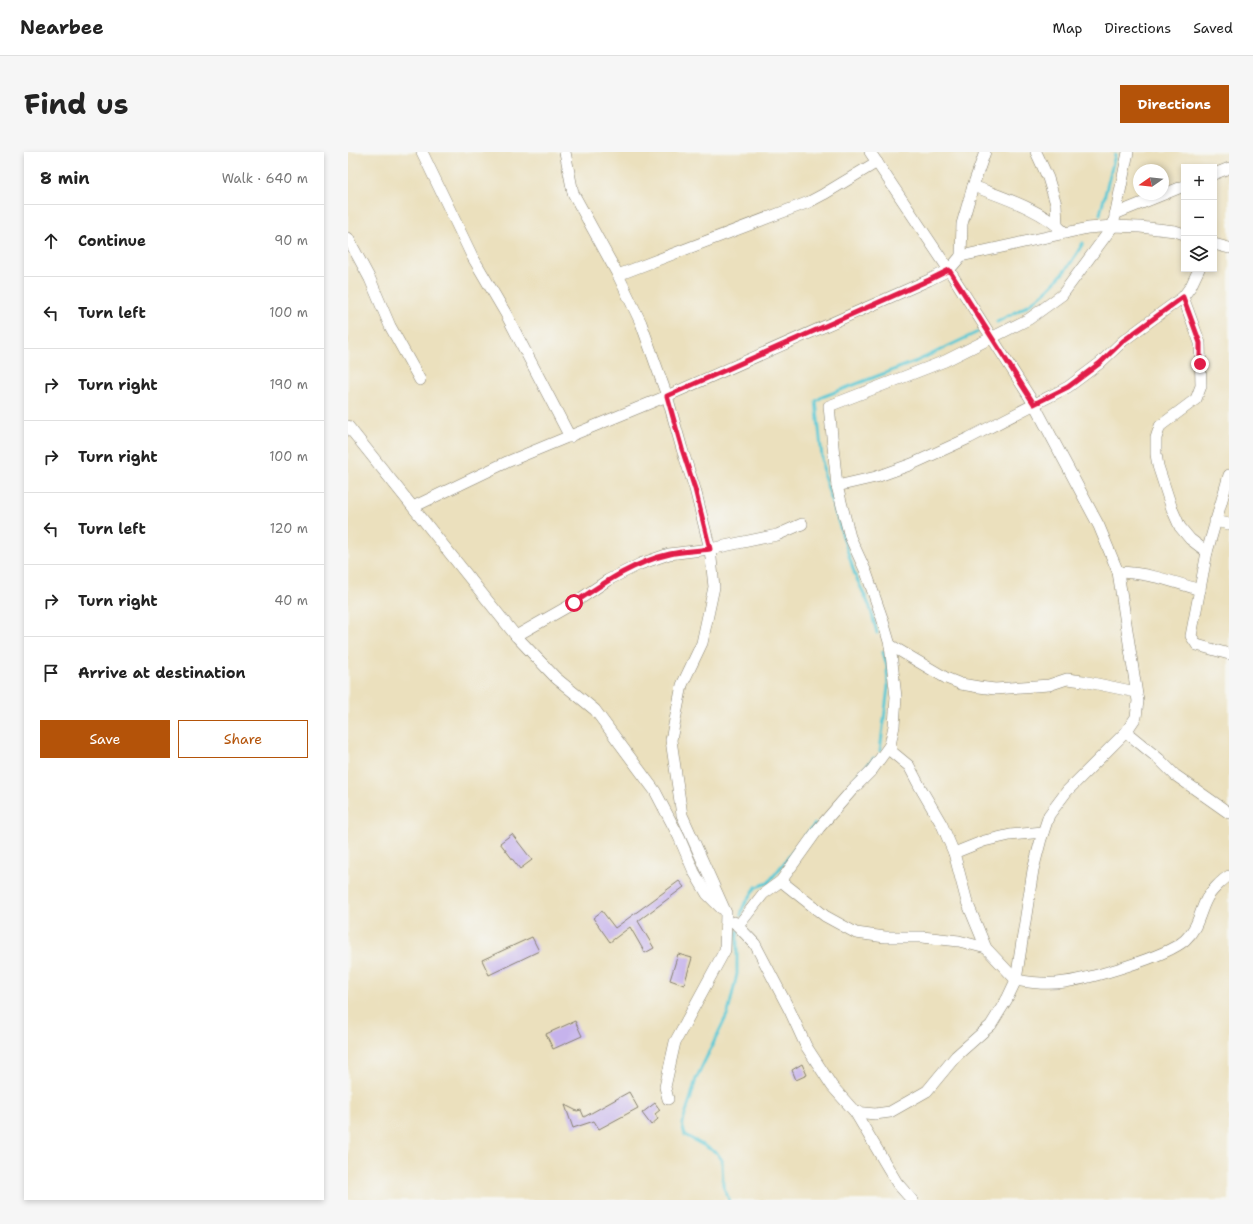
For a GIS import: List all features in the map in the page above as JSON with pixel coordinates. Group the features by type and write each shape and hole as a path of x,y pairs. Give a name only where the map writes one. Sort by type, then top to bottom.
{"street":[{"path":"422,152 472,256 506,314 570,437"},
{"path":"565,152 573,193 618,275 640,323 667,396 695,489 710,549 714,587 702,643 682,684 671,740 682,815 726,913 725,950 675,1042 665,1087 668,1099"},
{"path":"855,1112 875,1114 890,1112 928,1091 956,1056 991,1025 1007,999 1016,980 1033,870 1049,815 1067,792 1126,732 1136,717 1138,701 1118,572 1099,526 1034,404 949,270 870,152"},
{"path":"961,256 962,224 985,152"},
{"path":"1036,152 1048,178 1056,204 1061,229"},
{"path":"738,926 763,894 781,881 819,828 852,790 872,770 890,745 894,726 896,697 890,645 866,572 850,537 836,486 828,406 945,361 1029,319 1062,294 1113,226 1128,152"},
{"path":"618,275 809,202 877,162"},
{"path":"1217,173 1229,168"},
{"path":"973,186 1026,208 1061,229"},
{"path":"1115,214 1181,187"},
{"path":"413,507 507,462 667,396 922,283 949,270 961,256 1061,229 1113,226 1140,227 1181,233"},
{"path":"348,238 370,279 390,326 420,380"},
{"path":"1217,245 1229,248"},
{"path":"836,486 876,477 912,464 969,438 1068,387 1100,363 1123,341 1183,297 1192,286 1198,272"},
{"path":"1183,297 1200,343 1202,386 1196,399 1160,426 1156,438 1156,454 1158,466 1172,509 1180,527 1190,539 1207,552"},
{"path":"348,426 516,636 556,678 595,710 655,791 679,837 694,872 707,894 755,944 790,1011 806,1046 832,1086 855,1112 897,1183 912,1200"},
{"path":"1229,475 1207,552 1191,636 1198,645 1229,654"},
{"path":"1215,521 1229,524"},
{"path":"516,636 574,603 608,580 640,564 670,554 710,549 777,535 802,524"},
{"path":"1118,572 1154,576 1200,590"},
{"path":"890,645 946,678 961,684 995,689 1048,685 1067,679 1083,680 1136,692"},
{"path":"1126,732 1159,759 1175,775 1229,813"},
{"path":"890,745 892,752 909,766 942,825 954,853 967,902 986,948 1016,980 1043,984 1065,982 1136,963 1169,950 1185,940 1197,925 1206,899 1229,876"},
{"path":"954,853 984,841 1010,835 1043,832"},
{"path":"781,881 824,916 856,933 885,937 922,937 960,941 986,948"}],"building":[{"path":"512,834 532,860 520,869 500,843"},
{"path":"679,881 684,887 638,921 654,948 645,953 630,927 610,942 593,918 602,911 615,928"},
{"path":"532,937 539,951 489,975 482,960"},
{"path":"678,954 692,958 684,985 670,980"},
{"path":"575,1021 582,1036 553,1049 546,1034"},
{"path":"802,1064 807,1075 796,1080 792,1070"},
{"path":"629,1092 638,1108 599,1129 594,1121 573,1128 565,1105 577,1111 581,1110 584,1117"},
{"path":"655,1103 660,1110 655,1114 658,1119 651,1125 642,1113"}],"waterway":[{"path":"1100,214 1115,155"},
{"path":"997,322 1017,312 1049,288 1068,267 1083,243"},
{"path":"877,633 870,607 855,575 824,476 816,401 822,397 917,361 978,332"},
{"path":"880,751 888,687 887,666 883,652"},
{"path":"856,778 874,758"},
{"path":"741,915 743,907 756,887 768,883 815,824"},
{"path":"729,1200 723,1185 722,1160 717,1153 685,1135 682,1124 696,1079 728,1013 737,974 738,931"}],"route":[{"path":"574,603 608,580 640,564 670,554 710,549 695,489 667,396 949,270 1034,404 1068,387 1100,363 1123,341 1183,297 1191,315 1200,343 1200,364"}]}
